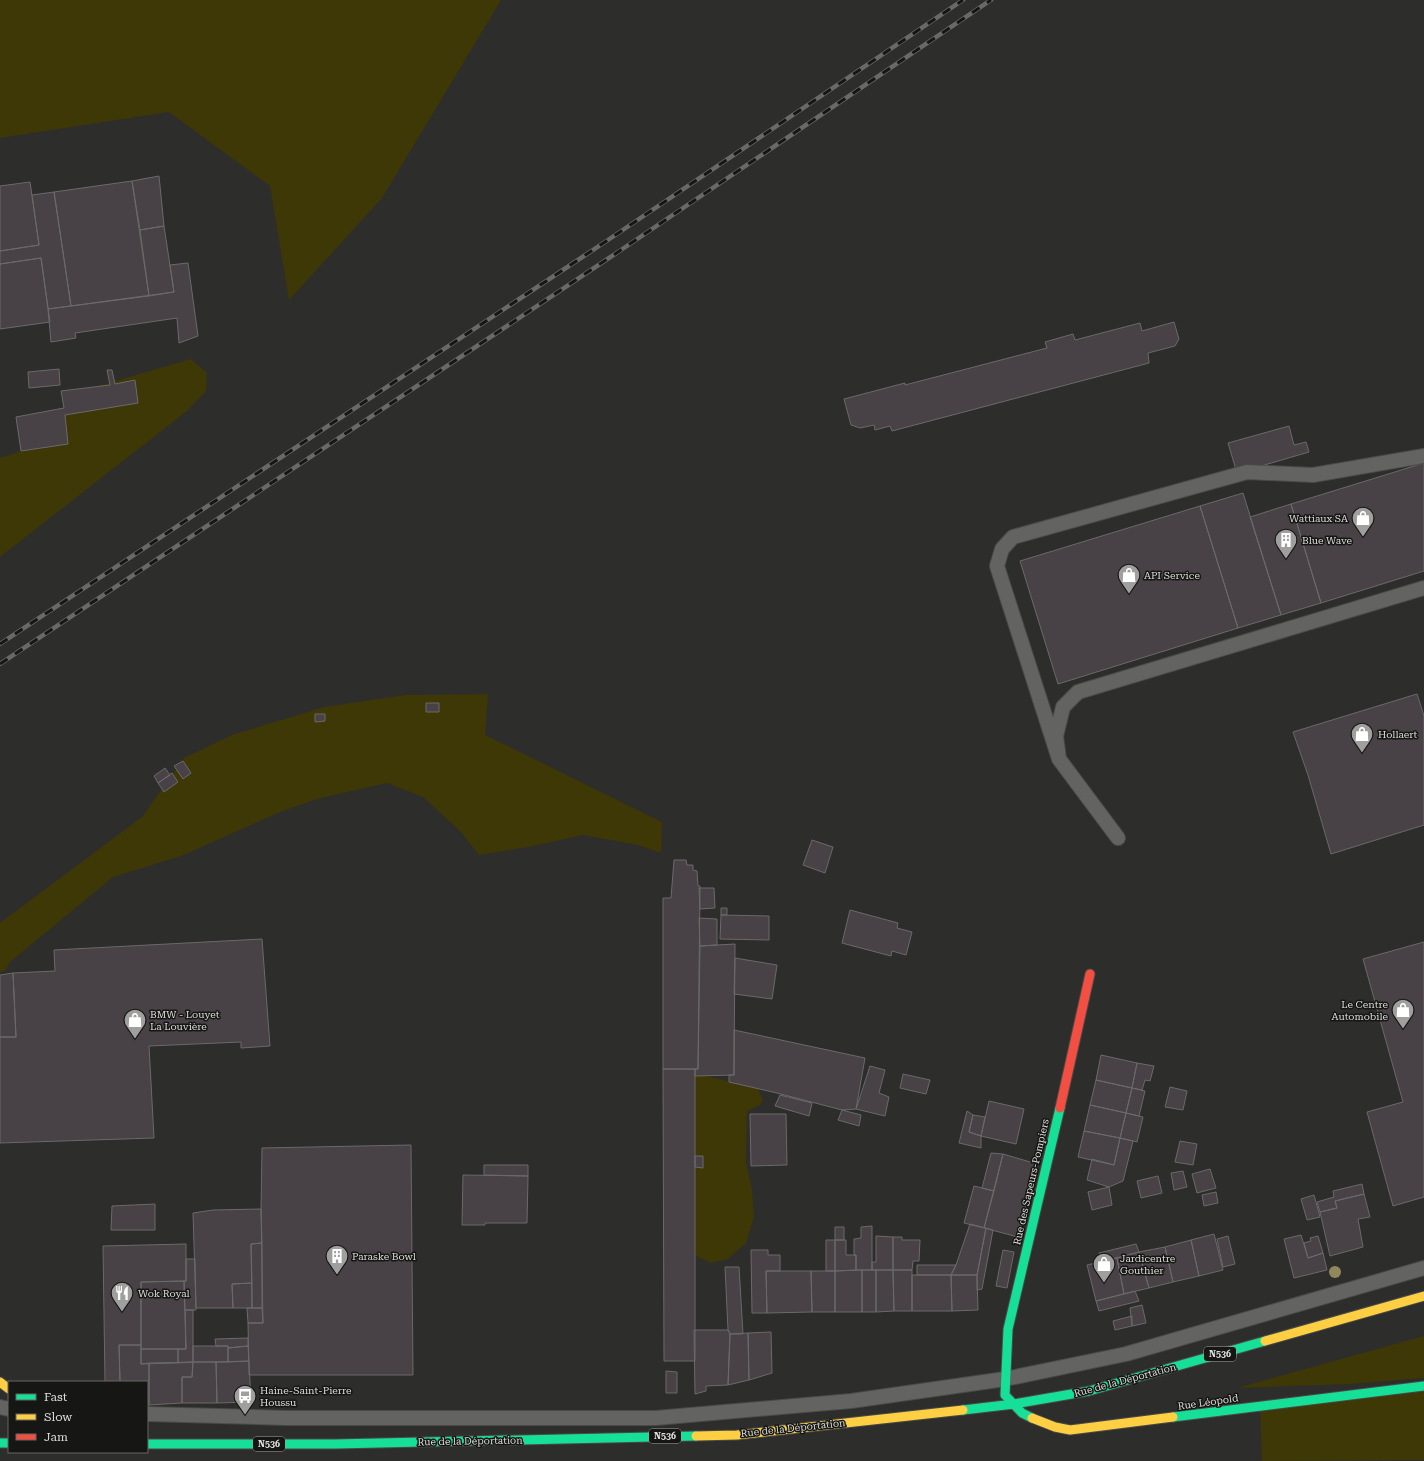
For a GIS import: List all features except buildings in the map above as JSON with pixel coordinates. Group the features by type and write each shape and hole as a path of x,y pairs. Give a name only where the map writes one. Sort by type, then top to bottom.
{"main road":[{"name":"Rue des Sapeurs-Pompiers","path":"1005,1395 1004,1379 1008,1328 1061,1106 1090,974"},
{"name":"Rue de la Déportation","path":"148,1444 335,1444 737,1435 1014,1404 1089,1391 1424,1296"},
{"path":"0,1382 8,1388"},
{"name":"Rue Léopold","path":"1005,1395 1022,1413 1040,1422 1070,1430 1424,1386"}],"lane":[{"path":"1118,838 1060,760 997,566 1002,549 1013,537 1247,472 1313,475 1424,456"},
{"path":"1060,760 1056,736 1063,707 1078,692 1424,588"},
{"name":"Rue de la Déportation","path":"148,1414 287,1418 656,1418 851,1401 1004,1379 1126,1354 1424,1268"}],"shaded area":[{"path":"0,0 501,0 382,198 289,300 270,186 169,112 0,138"},
{"path":"191,359 207,373 206,391 187,411 0,557 0,458 33,447 59,421 74,393"},
{"path":"488,694 485,735 662,822 661,853 638,845 583,835 528,847 479,855 460,831 423,797 387,783 317,799 280,812 181,856 113,877 10,962 5,971 0,972 0,923 142,817 184,758 232,735 324,707 406,695"},
{"path":"687,1071 758,1089 763,1100 760,1105 747,1111 746,1162 752,1190 754,1217 746,1243 728,1259 711,1263 688,1252"},
{"path":"1424,1336 1424,1378 1351,1384 1237,1388"},
{"path":"1424,1386 1424,1460 1262,1461 1260,1406"}],"railway":[{"path":"0,644 608,240 963,0"},
{"path":"0,664 618,252 991,0"}],"traffic: fast":[{"path":"1032,1418 1022,1413 1005,1395 1008,1329 1060,1108"},
{"path":"963,1410 1014,1404 1089,1391 1265,1341"},
{"path":"1173,1417 1424,1386"},
{"path":"148,1444 335,1444 696,1436"},
{"path":"0,1443 8,1443"}],"traffic: slow":[{"path":"1265,1341 1424,1296"},
{"path":"0,1382 8,1388"},
{"path":"696,1436 737,1435 963,1410"},
{"path":"1032,1418 1055,1427 1070,1430 1173,1417"}],"traffic: jam":[{"path":"1060,1108 1090,974"}],"place":[{"name":"Wattiaux SA","path":"1363,538"},
{"name":"Blue Wave","path":"1286,560"},
{"name":"API Service","path":"1129,594"},
{"name":"Hollaert","path":"1362,754"},
{"name":"Le Centre Automobile","path":"1403,1030"},
{"name":"BMW - Louyet La Louvière","path":"135,1040"},
{"name":"Paraske Bowl","path":"337,1276"},
{"name":"Jardicentre Gouthier","path":"1104,1284"},
{"name":"Wok Royal","path":"122,1312"},
{"name":"Haine-Saint-Pierre Houssu","path":"245,1416"}]}
